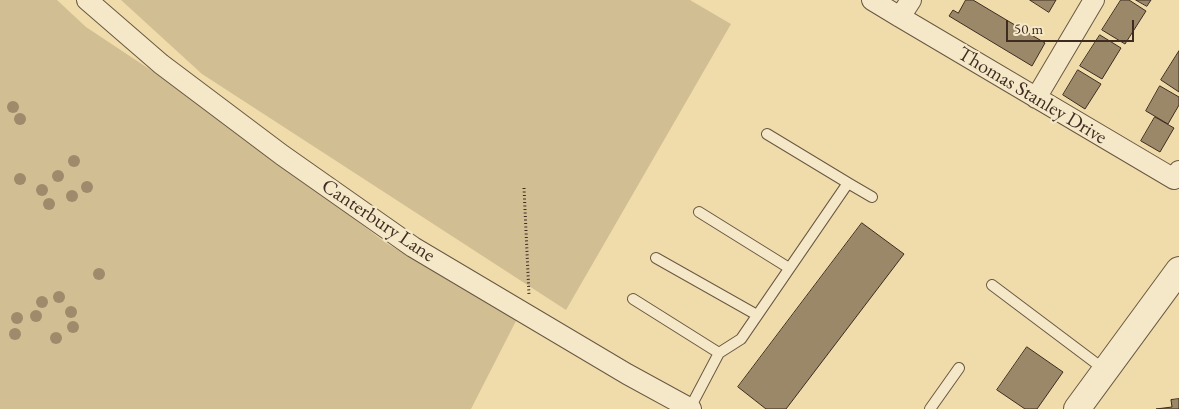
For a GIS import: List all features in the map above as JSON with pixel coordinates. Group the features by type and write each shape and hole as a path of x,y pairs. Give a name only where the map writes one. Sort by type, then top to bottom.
{"street":[{"name":"Canterbury Lane","path":"87,0 160,64 282,155 413,247 690,409"},
{"name":"Thomas Stanley Drive","path":"872,0 1174,179 1179,171"},
{"path":"900,17 911,0"},
{"path":"1036,98 1094,0"},
{"path":"1076,409 1178,273"}],"lane":[{"path":"767,134 872,197"},
{"path":"690,409 719,354 741,339 848,184"},
{"path":"699,212 789,268"},
{"path":"656,258 757,315"},
{"path":"992,285 1105,370"},
{"path":"633,299 719,354"},
{"path":"930,409 959,368"}],"path":[{"path":"524,188 530,316"}],"shaded area":[{"path":"0,0 57,0 86,27 211,110 386,243 518,317 471,409 0,409"},
{"path":"121,0 690,0 731,24 566,310 202,74"}],"building":[{"path":"966,0 973,0 1045,43 1032,66 949,16 953,10 958,13"},
{"path":"1030,0 1056,0 1049,12"},
{"path":"1121,0 1129,0 1146,11 1125,44 1102,30"},
{"path":"1136,0 1151,0 1147,6"},
{"path":"1100,35 1121,48 1102,79 1080,66"},
{"path":"1179,51 1179,92 1161,80"},
{"path":"1078,70 1101,84 1085,109 1063,95"},
{"path":"1160,86 1179,97 1179,105 1168,124 1146,111"},
{"path":"1155,117 1174,128 1160,152 1141,141"},
{"path":"862,223 904,254 786,409 766,409 738,387"},
{"path":"1027,347 1063,372 1037,409 1025,409 997,390"},
{"path":"1179,399 1179,409 1156,409 1172,407 1171,400"}]}
